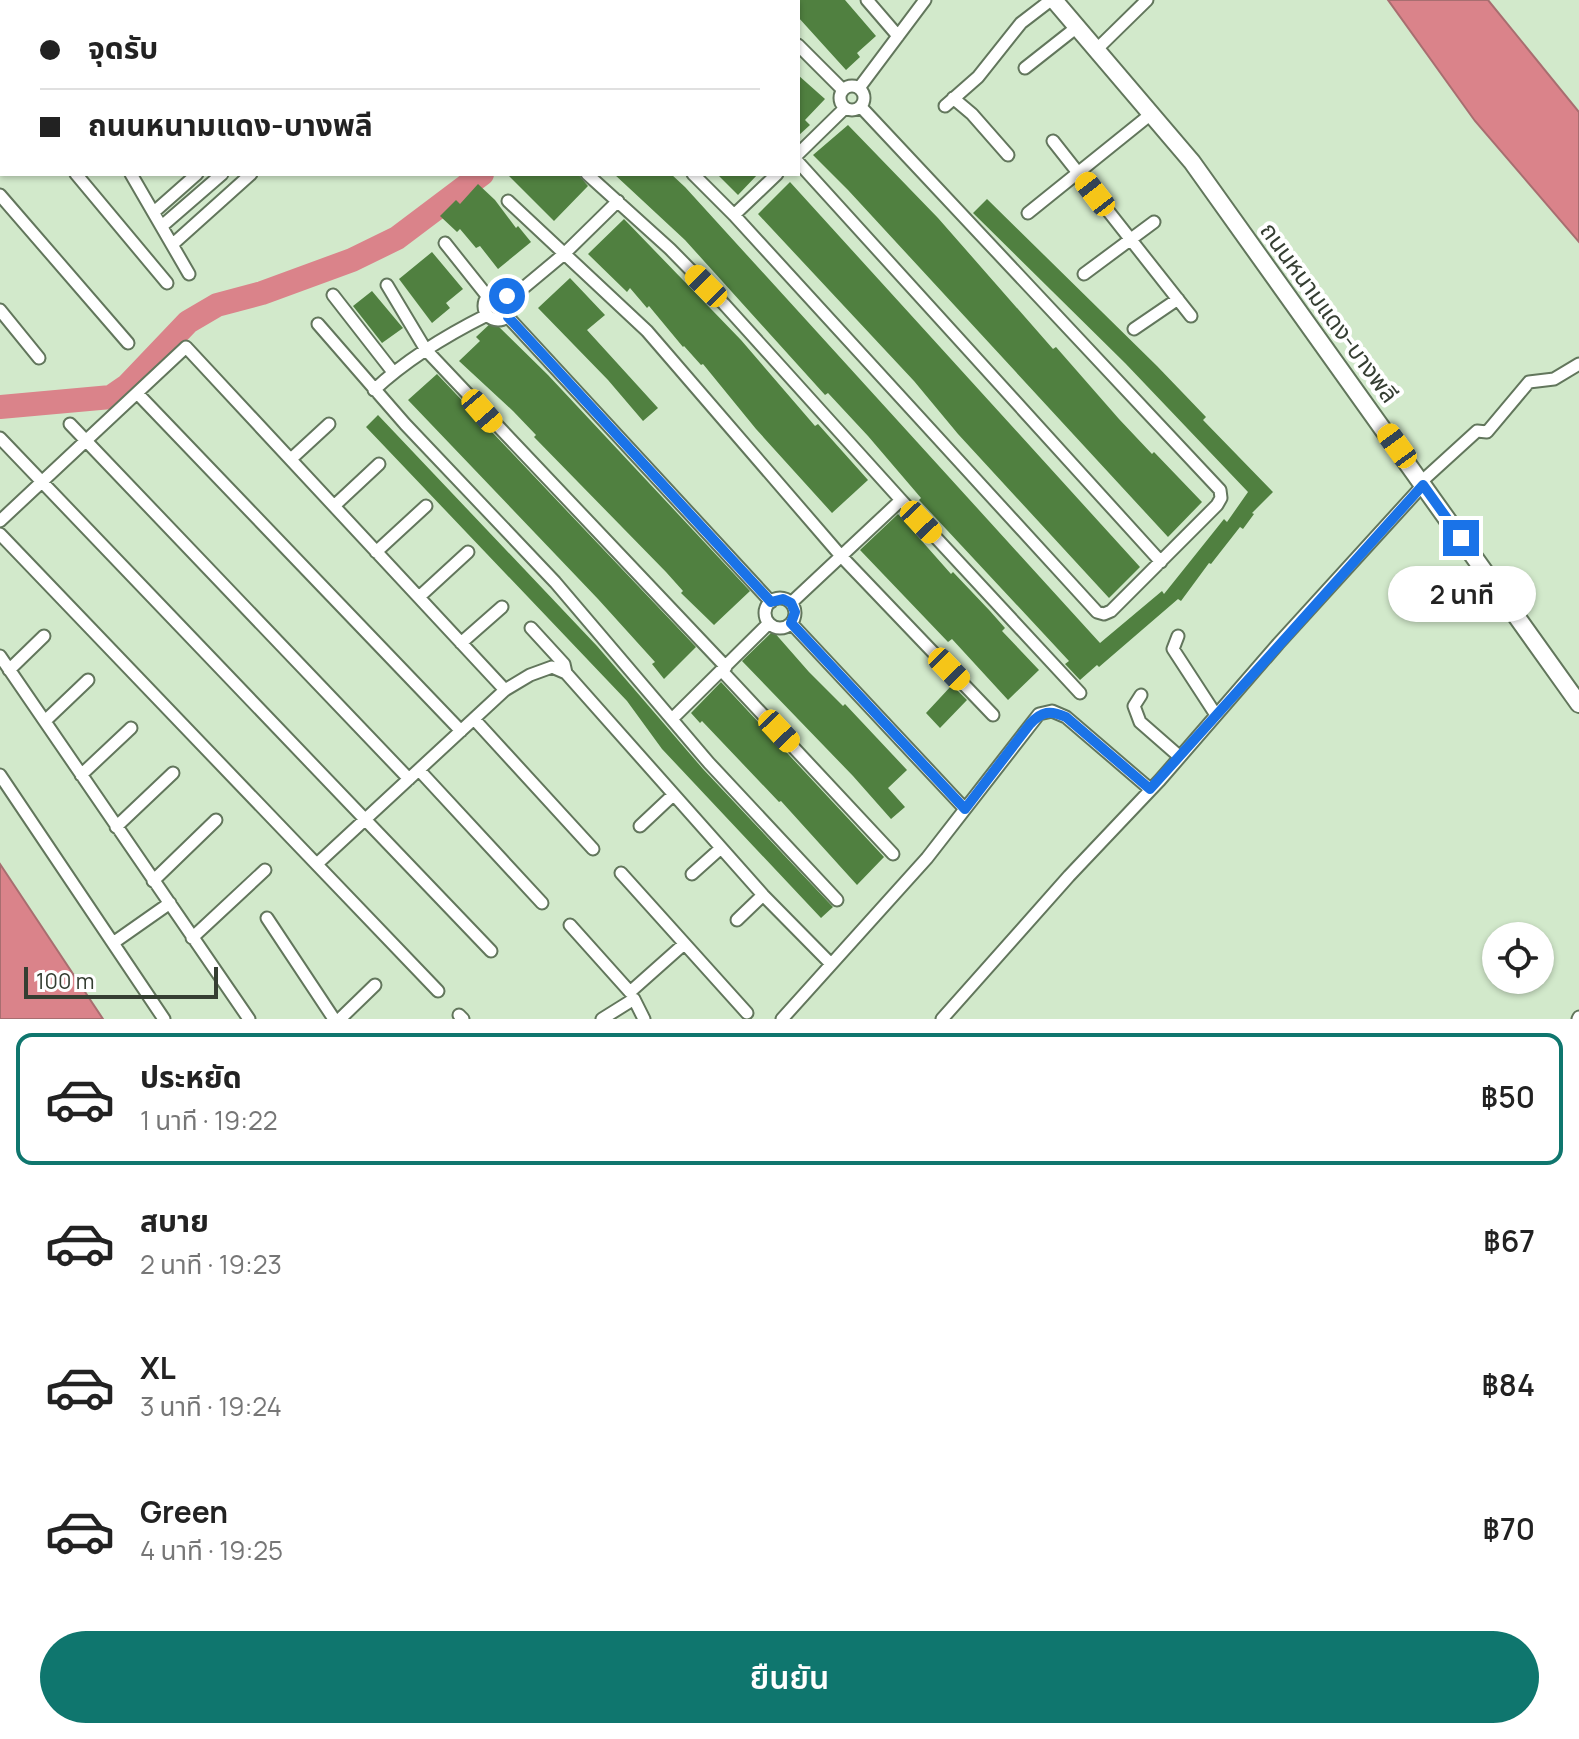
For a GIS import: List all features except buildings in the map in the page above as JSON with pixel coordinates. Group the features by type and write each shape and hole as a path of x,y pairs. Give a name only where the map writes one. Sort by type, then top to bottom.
{"main road":[{"name":"ถนนหนามแดง-บางพลี","path":"1053,0 1192,162 1579,704"}],"street":[{"path":"867,0 898,36"},
{"path":"859,88 925,0"},
{"path":"1008,155 972,114 949,102 978,77 1021,23 1053,0"},
{"path":"1097,49 1147,0"},
{"path":"1025,68 1077,27"},
{"path":"800,47 843,90"},
{"path":"852,86 859,88 865,97 861,107 855,110 845,108 840,98 843,90 852,86"},
{"path":"695,176 1097,612 1104,614 1111,611 1217,505 1221,498 1220,490 861,107"},
{"path":"800,152 845,108"},
{"path":"1028,213 1151,114"},
{"path":"1053,141 1191,316"},
{"path":"800,164 1161,562"},
{"path":"78,176 167,283"},
{"path":"132,176 189,274"},
{"path":"154,212 195,176"},
{"path":"162,226 220,176"},
{"path":"173,244 249,176"},
{"path":"589,176 670,249 724,304 1080,693"},
{"path":"734,215 775,176"},
{"path":"0,195 128,343"},
{"path":"508,201 647,331 841,556 993,715"},
{"path":"510,299 564,254 618,201"},
{"path":"1084,274 1154,222"},
{"path":"445,243 488,297"},
{"path":"387,285 426,350 893,854"},
{"path":"488,297 500,293 510,299 512,306 508,317"},
{"path":"333,295 393,372"},
{"path":"488,297 484,308 487,315 499,320 508,317"},
{"path":"1134,329 1178,299"},
{"path":"0,310 39,358"},
{"path":"374,390 393,372 426,350 487,315"},
{"path":"508,317 771,602"},
{"path":"318,324 374,390 555,582 709,763 837,900"},
{"path":"0,521 186,347 505,690"},
{"path":"942,1019 1180,757 1422,483 1477,431 1487,432 1529,382 1554,379 1579,364"},
{"path":"137,393 461,731"},
{"path":"70,424 409,779"},
{"path":"291,459 329,424"},
{"path":"0,438 491,951"},
{"path":"334,506 379,464"},
{"path":"791,603 901,500"},
{"path":"376,552 426,506"},
{"path":"0,534 438,991"},
{"path":"419,597 468,552"},
{"path":"783,599 791,603 795,612 791,623 780,628 769,623 765,610 771,602 783,599"},
{"path":"461,643 502,607"},
{"path":"673,718 769,623"},
{"path":"791,623 965,809"},
{"path":"531,628 564,664 566,673"},
{"path":"9,670 44,636"},
{"path":"1178,636 1173,649 1178,660 1216,715"},
{"path":"0,656 249,1019"},
{"path":"318,863 505,690 545,667 552,667 566,673 763,895 831,964"},
{"path":"45,721 88,680"},
{"path":"1141,695 1134,706 1140,722 1180,757"},
{"path":"782,1019 895,895 1039,714 1052,711 1066,717 1150,789"},
{"path":"474,719 593,849"},
{"path":"81,775 131,728"},
{"path":"419,770 542,903"},
{"path":"116,827 173,773"},
{"path":"0,775 164,1019"},
{"path":"640,826 673,795"},
{"path":"153,881 216,820"},
{"path":"692,874 721,848"},
{"path":"192,938 265,870"},
{"path":"621,873 747,1013"},
{"path":"737,920 763,895"},
{"path":"113,943 170,903"},
{"path":"267,918 337,1019 375,985"},
{"path":"570,925 632,996 643,1016 656,1019"},
{"path":"602,1019 632,996 684,944"}],"shaded area":[{"path":"1388,0 1488,0 1579,112 1579,242 1475,121"},
{"path":"0,864 103,1019 0,1019"}],"waterway":[{"path":"0,407 111,397 127,386 188,322 217,305 262,293 352,260 397,238 479,176"}],"route":[{"path":"507,296 512,306 508,317 771,602 778,598 791,603 795,612 791,623 965,809 1030,724 1039,714 1052,711 1066,717 1150,789 1423,485 1461,538"}]}
